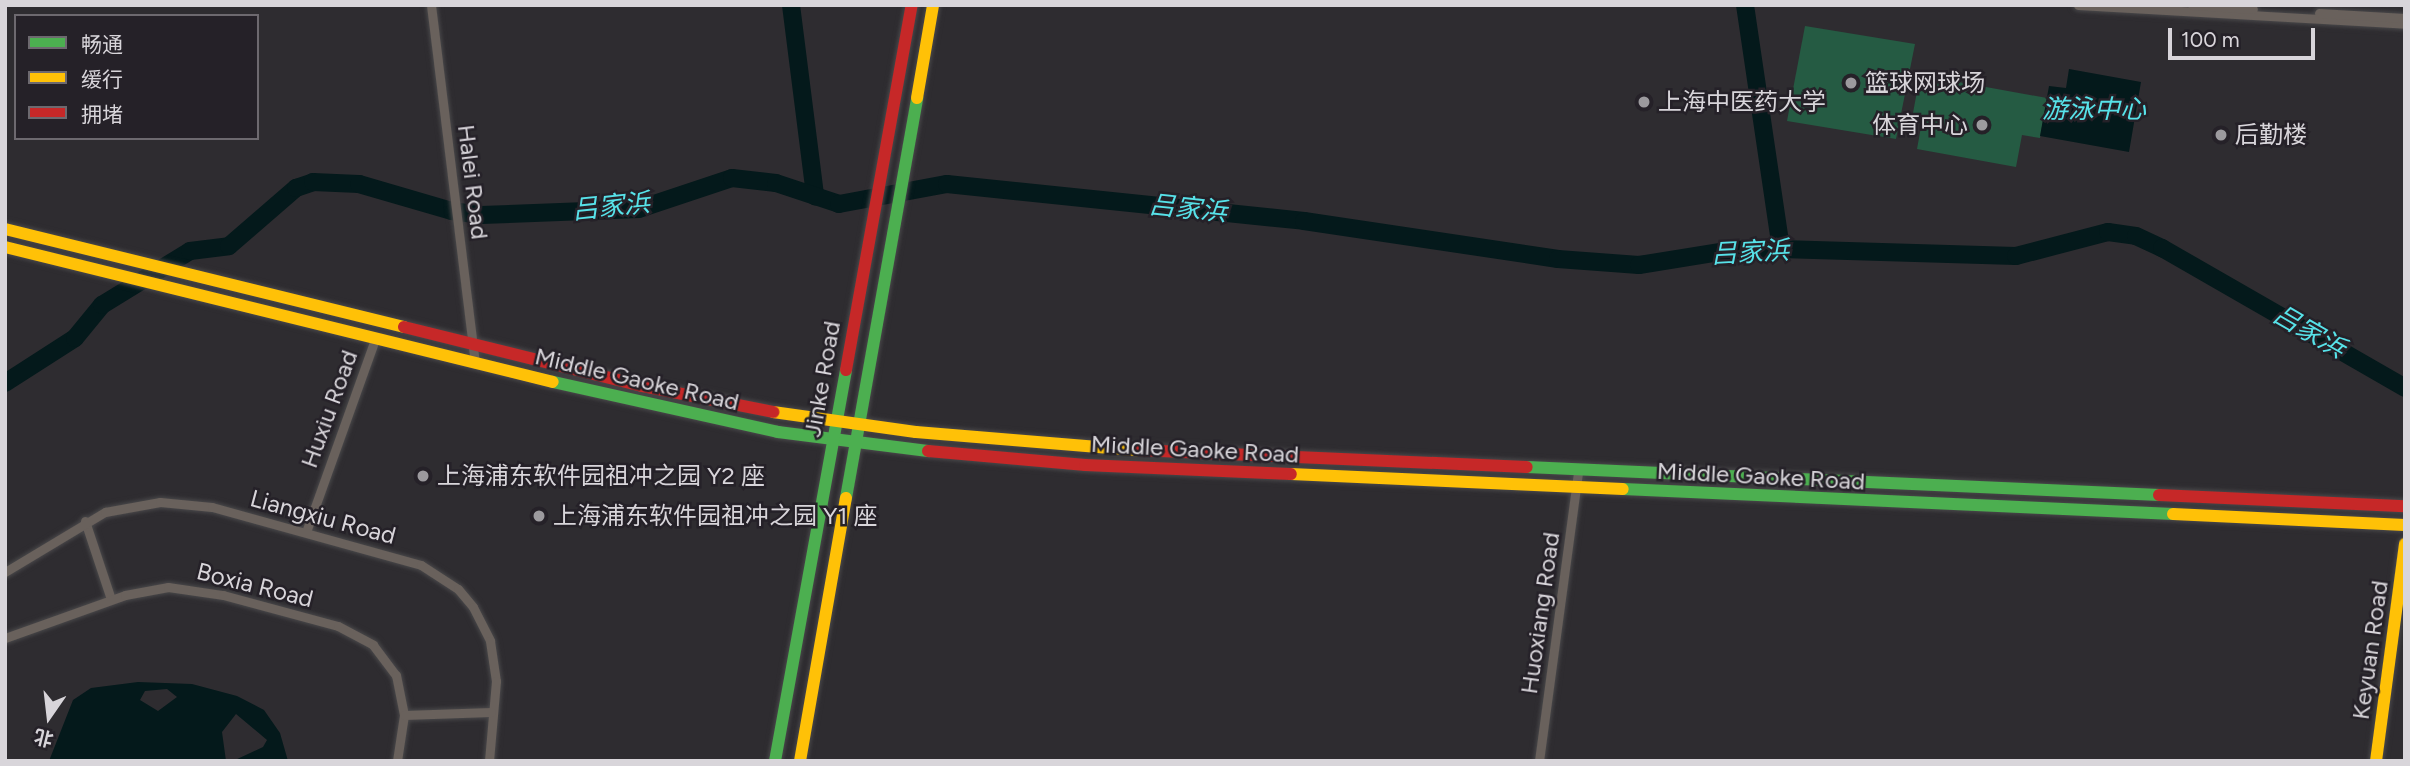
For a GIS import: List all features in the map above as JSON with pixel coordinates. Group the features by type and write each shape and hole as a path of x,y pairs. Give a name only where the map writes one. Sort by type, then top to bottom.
{"main road":[{"name":"Jinke Road","path":"775,761 912,5"},
{"name":"Jinke Road","path":"800,761 933,5"},
{"name":"Middle Gaoke Road","path":"5,229 668,392 857,425 1087,448 2404,506"},
{"name":"Middle Gaoke Road","path":"5,247 374,339 729,423 854,442 1085,465 2405,525"},
{"name":"Keyuan Road","path":"2376,761 2405,544"}],"street":[{"name":"Halei Road","path":"431,5 475,363"},
{"path":"2078,5 2405,24"},
{"path":"2192,5 2405,18"},
{"name":"Huxiu Road","path":"306,532 374,339"},
{"name":"Huoxiang Road","path":"1539,761 1578,471"},
{"name":"Liangxiu Road","path":"5,572 85,521 125,507 181,502 306,532 421,565 458,589 491,641 496,681 491,712 489,761"},
{"path":"85,521 111,599"},
{"name":"Boxia Road","path":"5,638 111,599 153,589 197,589 350,630 373,645 390,664 401,687 404,715 397,761"},
{"path":"404,715 491,712"}],"green space":[{"name":"篮球网球场","path":"1805,26 1915,44 1896,139 1787,121"},
{"name":"体育中心","path":"1920,75 2047,98 2040,138 2022,135 2016,167 1917,149 1923,116 1913,113"}],"water":[{"name":"游泳中心","path":"2069,69 2141,82 2129,152 2040,136 2049,86 2066,88"},
{"path":"138,682 192,684 237,696 264,710 280,733 288,761 233,761 263,747 267,740 236,714 222,732 226,761 49,761 73,700 91,688","holes":["167,689 177,697 158,711 140,700 145,691"]}],"waterway":[{"path":"791,5 815,196"},
{"path":"1745,5 1781,249"},
{"name":"吕家浜","path":"5,383 75,338 102,305 190,251 229,246 296,188 313,182 359,184 452,211 481,215 639,209 732,178 776,183 839,204 947,184 1304,221 1558,259 1639,265 1733,250 2016,256 2108,232 2136,236 2162,248 2405,388"}],"traffic: fast":[{"path":"846,498 917,98"},
{"path":"775,761 846,370"},
{"path":"553,382 778,432 928,451"},
{"path":"1527,467 2159,495"},
{"path":"1623,489 2173,514"}],"traffic: slow":[{"path":"917,98 933,5"},
{"path":"5,229 404,327"},
{"path":"5,247 553,382"},
{"path":"773,412 916,432 1137,450"},
{"path":"1291,474 1623,489"},
{"path":"800,761 846,498"},
{"path":"2173,514 2405,525"},
{"path":"2376,761 2405,544"}],"traffic: jam":[{"path":"846,370 912,5"},
{"path":"404,327 642,386 773,412"},
{"path":"1137,450 1527,467"},
{"path":"928,451 1085,465 1291,474"},
{"path":"2159,495 2405,506"}],"place":[{"name":"篮球网球场","path":"1851,83"},
{"name":"上海中医药大学","path":"1644,102"},
{"name":"体育中心","path":"1982,125"},
{"name":"后勤楼","path":"2221,135"},
{"name":"上海浦东软件园祖冲之园 Y2 座","path":"423,476"},
{"name":"上海浦东软件园祖冲之园 Y1 座","path":"539,516"}]}
